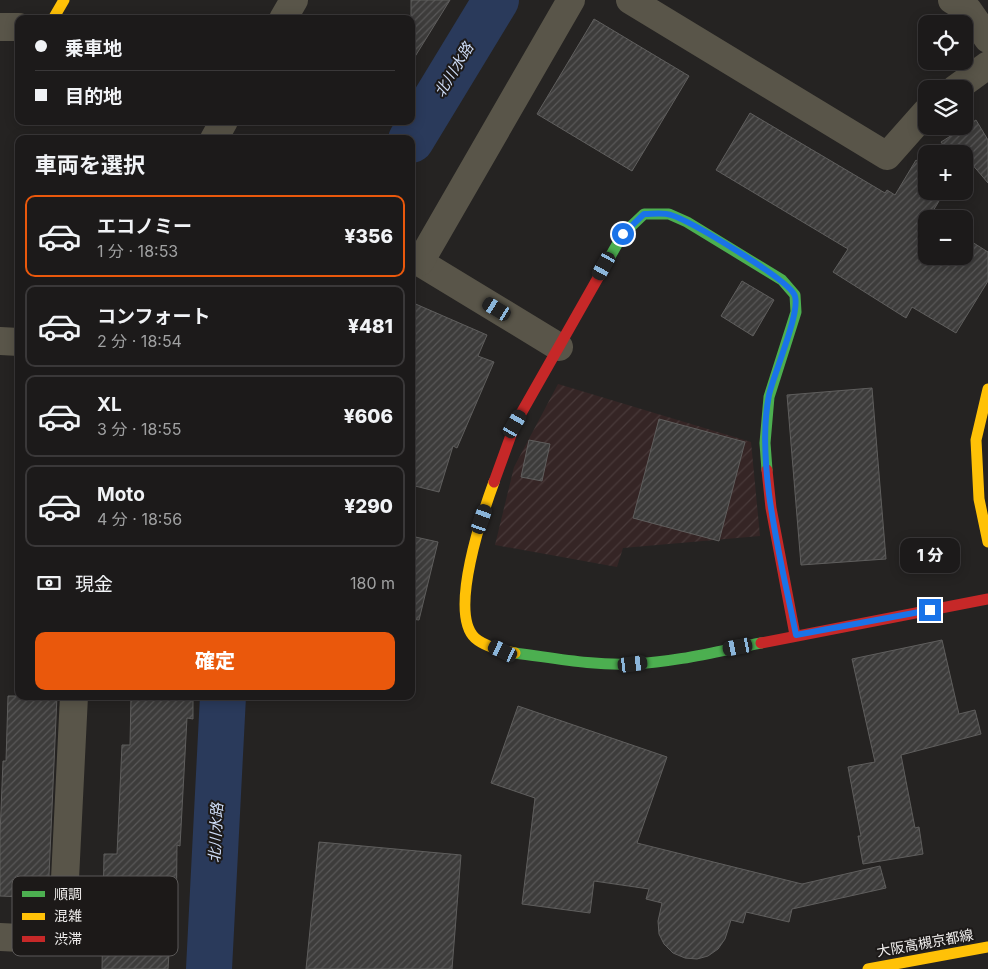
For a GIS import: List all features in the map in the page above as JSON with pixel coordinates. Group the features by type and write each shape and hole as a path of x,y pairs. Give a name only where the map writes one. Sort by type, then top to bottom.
{"street":[{"path":"55,15 64,0"},
{"path":"285,15 294,0"},
{"path":"559,347 416,259 571,0"},
{"path":"630,0 887,156 918,121"},
{"path":"952,0 968,10 988,39"},
{"path":"0,27 15,27"},
{"path":"967,80 988,65"},
{"path":"796,635 772,508 766,443 769,397 776,369 796,312 795,295 782,280 687,222 669,214 644,214 623,234 515,424 482,519 465,592 465,619 475,638 503,651 582,662 633,664 681,658 988,599"},
{"path":"0,341 15,342"},
{"path":"988,389 976,440 979,499 988,542"},
{"path":"65,876 74,700"},
{"name":"大阪高槻京都線","path":"868,969 988,947"}],"shaded area":[{"path":"558,384 751,442 760,536 623,548 617,567 495,545 514,467"}],"building":[{"path":"411,0 450,0 415,57 415,15 411,15"},
{"path":"594,19 689,76 632,171 537,114"},
{"path":"750,113 885,193 887,190 895,195 916,160 918,161 918,200 940,200 934,210 918,210 918,265 973,265 973,243 988,252 988,281 956,333 912,307 906,318 833,272 848,249 716,170"},
{"path":"976,120 988,140 988,183 973,165 973,145 943,145 941,142 952,135 973,135 973,122"},
{"path":"742,281 774,300 753,336 721,316"},
{"path":"415,304 487,335 478,356 494,362 457,448 453,446 439,492 415,486"},
{"path":"872,388 886,559 801,565 787,395"},
{"path":"659,419 745,442 719,541 633,518"},
{"path":"529,440 550,444 542,481 521,477"},
{"path":"415,537 438,542 419,620 415,620"},
{"path":"942,640 959,714 975,710 981,734 901,755 915,828 919,827 923,854 863,864 858,836 861,836 848,767 875,762 852,659"},
{"path":"8,696 15,696 15,700 57,700 49,876 12,876 12,896 0,896 3,761 6,761"},
{"path":"131,700 193,700 193,719 187,718 180,846 177,845 177,876 104,876 104,854 117,854 122,745 130,745"},
{"path":"518,706 667,757 637,843 802,884 880,866 886,888 792,909 789,922 746,912 743,923 731,920 725,939 718,949 708,956 697,959 685,958 673,953 664,944 659,934 658,921 662,903 646,899 649,889 594,881 590,913 522,904 535,798 491,783"},
{"path":"319,842 461,855 452,969 306,969"},
{"path":"102,956 169,956 168,969 102,969"}],"waterway":[{"name":"北川水路","path":"414,135 496,0"},
{"name":"北川水路","path":"209,969 223,700"}],"traffic: fast":[{"path":"607,262 623,234 644,214 669,214 687,222 782,280 795,295 796,312 769,397 765,443 767,470"},
{"path":"515,653 589,663 633,664 681,659 761,643"}],"traffic: slow":[{"path":"55,15 64,0"},
{"path":"988,389 976,440 979,499 988,542"},
{"path":"494,482 470,562 465,607 468,625 475,638 488,646 515,653"},
{"path":"868,969 988,947"}],"traffic: jam":[{"path":"494,482 515,424 607,262"},
{"path":"767,470 771,508 795,635"},
{"path":"761,643 988,599"}],"route":[{"path":"623,234 644,214 669,214 687,222 782,280 795,295 796,312 776,369 769,397 766,443 772,508 796,635 930,610"}]}
